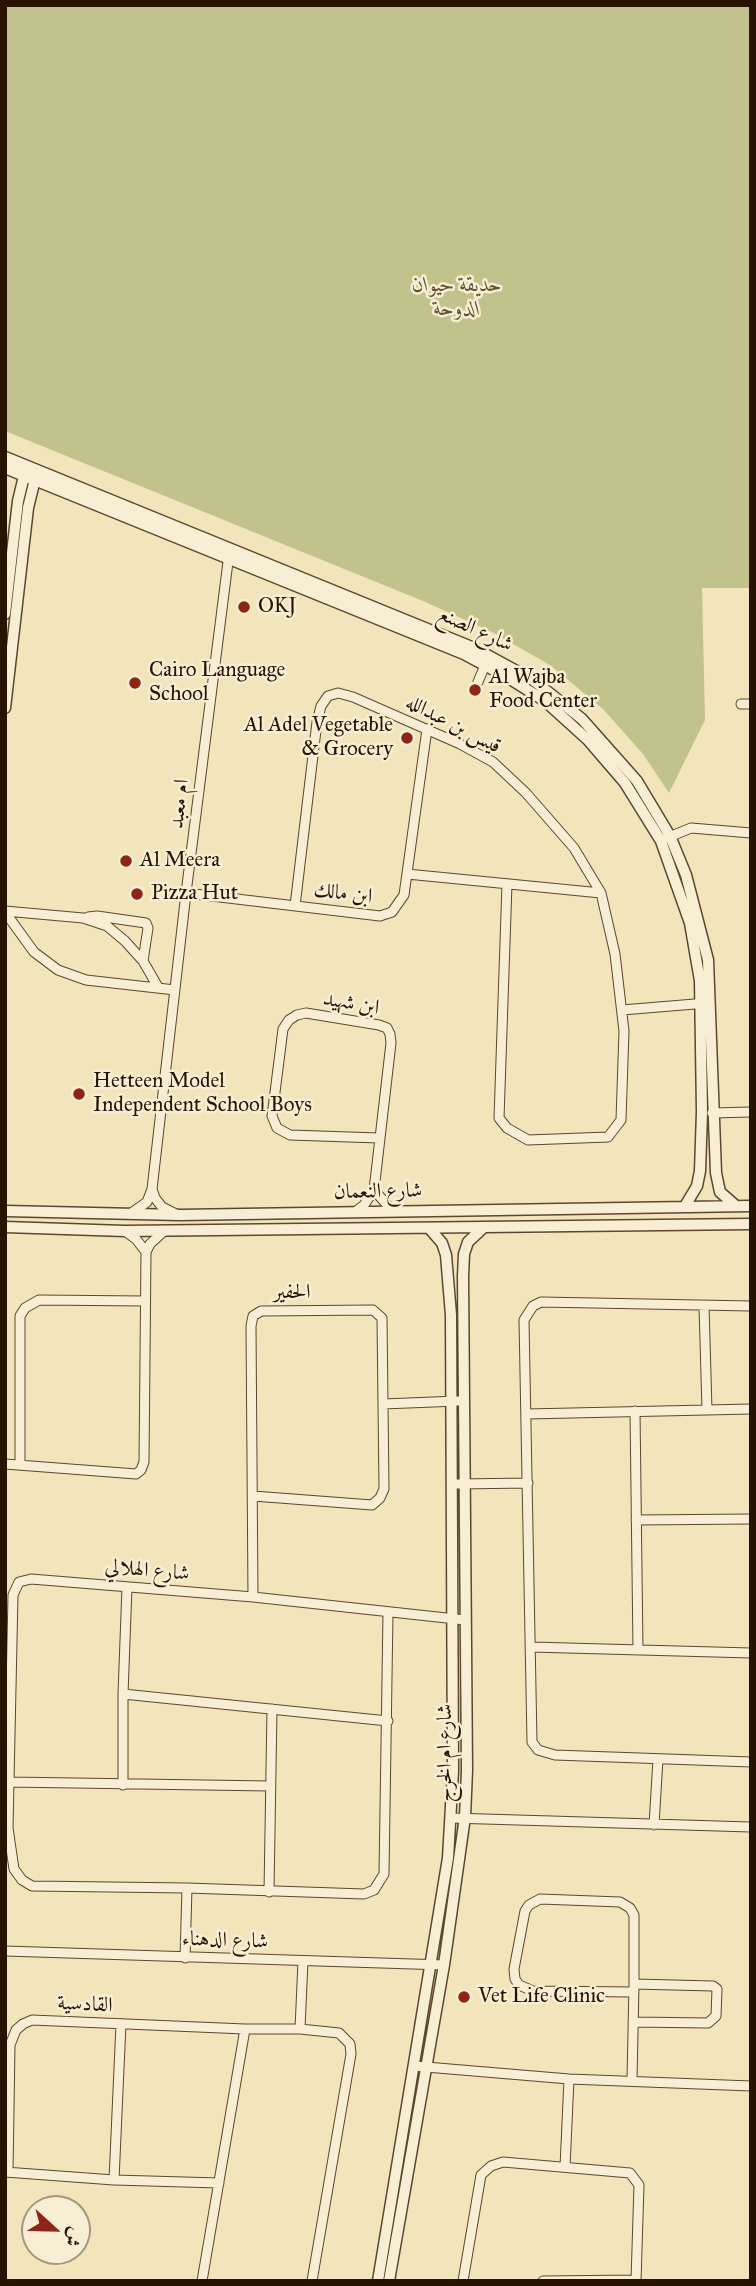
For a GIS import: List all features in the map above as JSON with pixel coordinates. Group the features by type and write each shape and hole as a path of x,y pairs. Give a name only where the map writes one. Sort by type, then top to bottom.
{"street":[{"name":"شارع الصنع","path":"5,457 31,473 230,554 485,665 545,701 588,740 625,783 665,839"},
{"name":"شارع الصنع","path":"5,468 31,473"},
{"path":"5,614 18,501 31,473"},
{"path":"5,708 31,473"},
{"name":"شارع الصنع","path":"230,554 474,648 533,680 582,719 636,780 665,839 690,923 705,1003 716,1173 720,1192 736,1206"},
{"name":"ام معبد","path":"152,1189 186,893 230,554"},
{"path":"478,682 485,665"},
{"name":"قيس بن عبدالله","path":"295,906 317,722 321,706 328,696 338,693 353,697 460,744 493,762 526,793 574,848 601,893 615,954 624,1031 621,1120 608,1137 528,1140 507,1128 499,1118 507,884"},
{"name":"ابن مالك","path":"186,893 380,916 392,912 404,895 427,729"},
{"path":"665,839 691,828 751,833"},
{"path":"407,874 601,893"},
{"path":"5,911 82,918 107,926 143,961 158,987"},
{"path":"5,911 34,952 58,970 86,980 175,990"},
{"path":"82,918 97,916 146,923 148,928 143,961"},
{"name":"شارع الصنع","path":"685,1206 697,1186 700,1171 705,1003"},
{"path":"622,1010 705,1003"},
{"name":"ابن شهيد","path":"374,1190 391,1043 387,1028 306,1013 289,1020 283,1029 272,1116 277,1128 290,1135 379,1138"},
{"path":"712,1113 751,1112"},
{"path":"130,1215 143,1207 152,1189"},
{"path":"152,1189 162,1207 180,1215"},
{"path":"355,1212 364,1205 374,1190 390,1208 399,1211"},
{"name":"شارع النعمان","path":"5,1211 180,1215 751,1206"},
{"name":"شارع النعمان","path":"5,1227 164,1231 751,1224"},
{"name":"شارع ام الخرج","path":"457,1401 464,1254 468,1242 484,1227"},
{"name":"شارع ام الخرج","path":"389,2281 461,1858 467,1770 459,1620 457,1401 451,1315 446,1255 442,1243 429,1228"},
{"path":"125,1231 146,1252"},
{"path":"5,1464 136,1474 141,1470 144,1462 146,1252 150,1244 164,1231"},
{"path":"20,1464 20,1316 25,1308 39,1300 144,1301"},
{"path":"751,1306 541,1302 533,1306 524,1320 532,1742 538,1750 555,1755 751,1762"},
{"path":"704,1306 707,1410"},
{"name":"الحفير","path":"253,1496 372,1505 380,1498 384,1489 382,1318 373,1310 261,1311 253,1316 251,1326 253,1597"},
{"path":"383,1404 457,1401"},
{"path":"527,1414 751,1409"},
{"path":"635,1411 638,1650"},
{"path":"458,1484 528,1483"},
{"path":"636,1520 751,1519"},
{"name":"شارع الهلالي","path":"388,1613 384,1874 374,1890 364,1894 32,1886 22,1880 14,1869 8,1828 8,1697 13,1594 19,1582 31,1578 253,1597 459,1620"},
{"path":"123,1785 127,1587"},
{"name":"شارع ام الخرج","path":"378,2281 448,1858 459,1620"},
{"path":"531,1647 751,1653"},
{"path":"123,1694 388,1721"},
{"path":"268,1892 272,1709"},
{"path":"654,1825 658,1759"},
{"path":"9,1782 270,1786"},
{"path":"451,1818 751,1827"},
{"path":"185,1958 187,1888"},
{"path":"632,2080 633,2022 634,1988 634,1915 627,1905 620,1902 540,1899 529,1905 525,1911 514,1969 519,1985 533,1991 634,1988 713,1986 717,1989 716,2016 708,2022 633,2022"},
{"name":"شارع الدهناء","path":"5,1951 444,1965"},
{"path":"300,2029 303,1962"},
{"name":"القادسية","path":"7,2172 10,2045 16,2030 32,2020 300,2029 339,2033 350,2044 351,2054 312,2281"},
{"path":"114,2180 121,2024"},
{"path":"202,2281 245,2029"},
{"path":"414,2066 569,2079 751,2086"},
{"path":"565,2167 569,2079"},
{"path":"463,2281 481,2175 491,2166 503,2162 630,2173 639,2185 636,2280 543,2281"},
{"path":"7,2172 114,2180 219,2183"}],"green space":[{"name":"حديقة حيوان الدوحة","path":"5,5 751,5 751,588 702,588 705,720 669,793 643,754 603,709 550,665 492,632 423,601 5,431"}],"place":[{"name":"OKJ","path":"244,607"},
{"name":"Cairo Language School","path":"135,683"},
{"name":"Al Wajba Food Center","path":"475,690"},
{"name":"Al Adel Vegetable & Grocery","path":"407,738"},
{"name":"Al Meera","path":"126,861"},
{"name":"Pizza Hut","path":"137,894"},
{"name":"Hetteen Model Independent School Boys","path":"79,1094"},
{"name":"Vet Life Clinic","path":"464,1997"}]}
